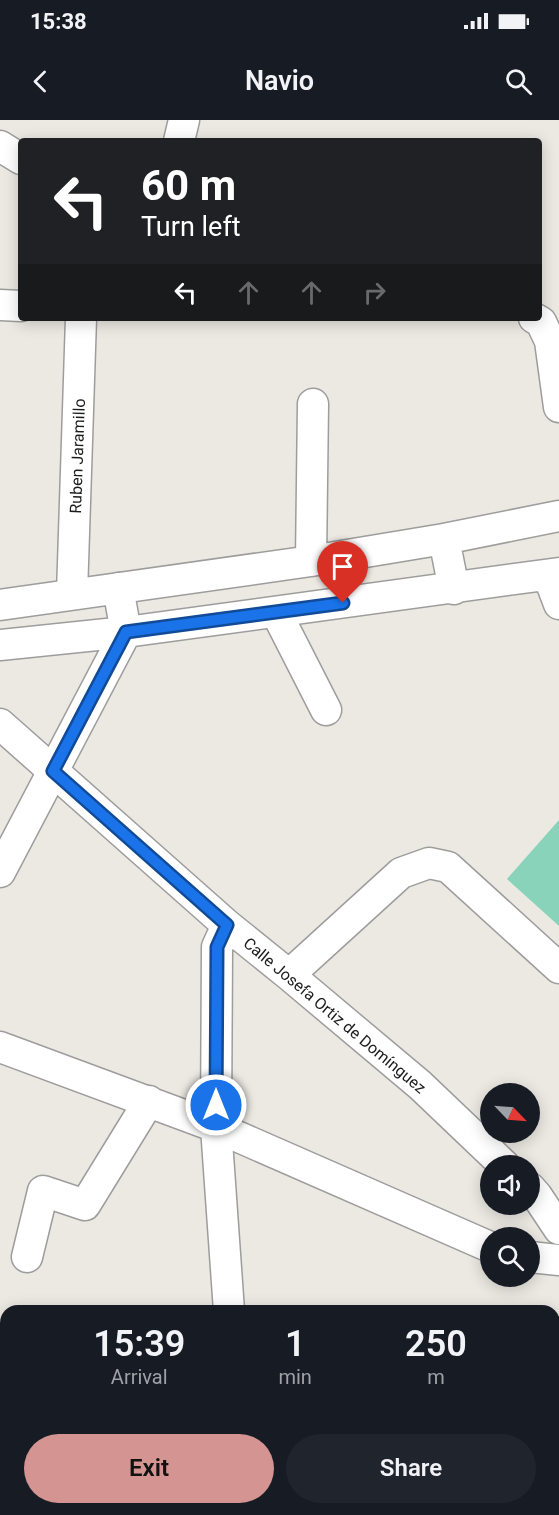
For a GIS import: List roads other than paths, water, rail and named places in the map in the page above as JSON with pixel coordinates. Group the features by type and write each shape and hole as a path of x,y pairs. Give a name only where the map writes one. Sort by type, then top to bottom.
{"street":[{"path":"180,138 184,120"},
{"path":"0,146 18,157"},
{"path":"0,305 18,306"},
{"name":"Ruben Jaramillo","path":"72,594 81,321"},
{"path":"539,321 550,341 559,407"},
{"path":"311,561 313,405"},
{"path":"0,605 311,561 444,539 559,516"},
{"path":"444,539 454,589"},
{"path":"0,645 126,632 553,574 559,604"},
{"path":"0,872 126,632 118,588"},
{"path":"276,612 326,710"},
{"name":"Calle Josefa Ortiz de Domínguez","path":"0,724 227,925 420,1085 493,1155"},
{"path":"289,975 401,873 429,863 448,867 559,968"},
{"path":"227,925 217,947 216,1127 229,1305"},
{"path":"0,1047 216,1127 480,1243"},
{"path":"27,1257 43,1191 85,1205 149,1101"},
{"path":"540,1200 559,1229"},
{"path":"540,1258 559,1260"}]}
